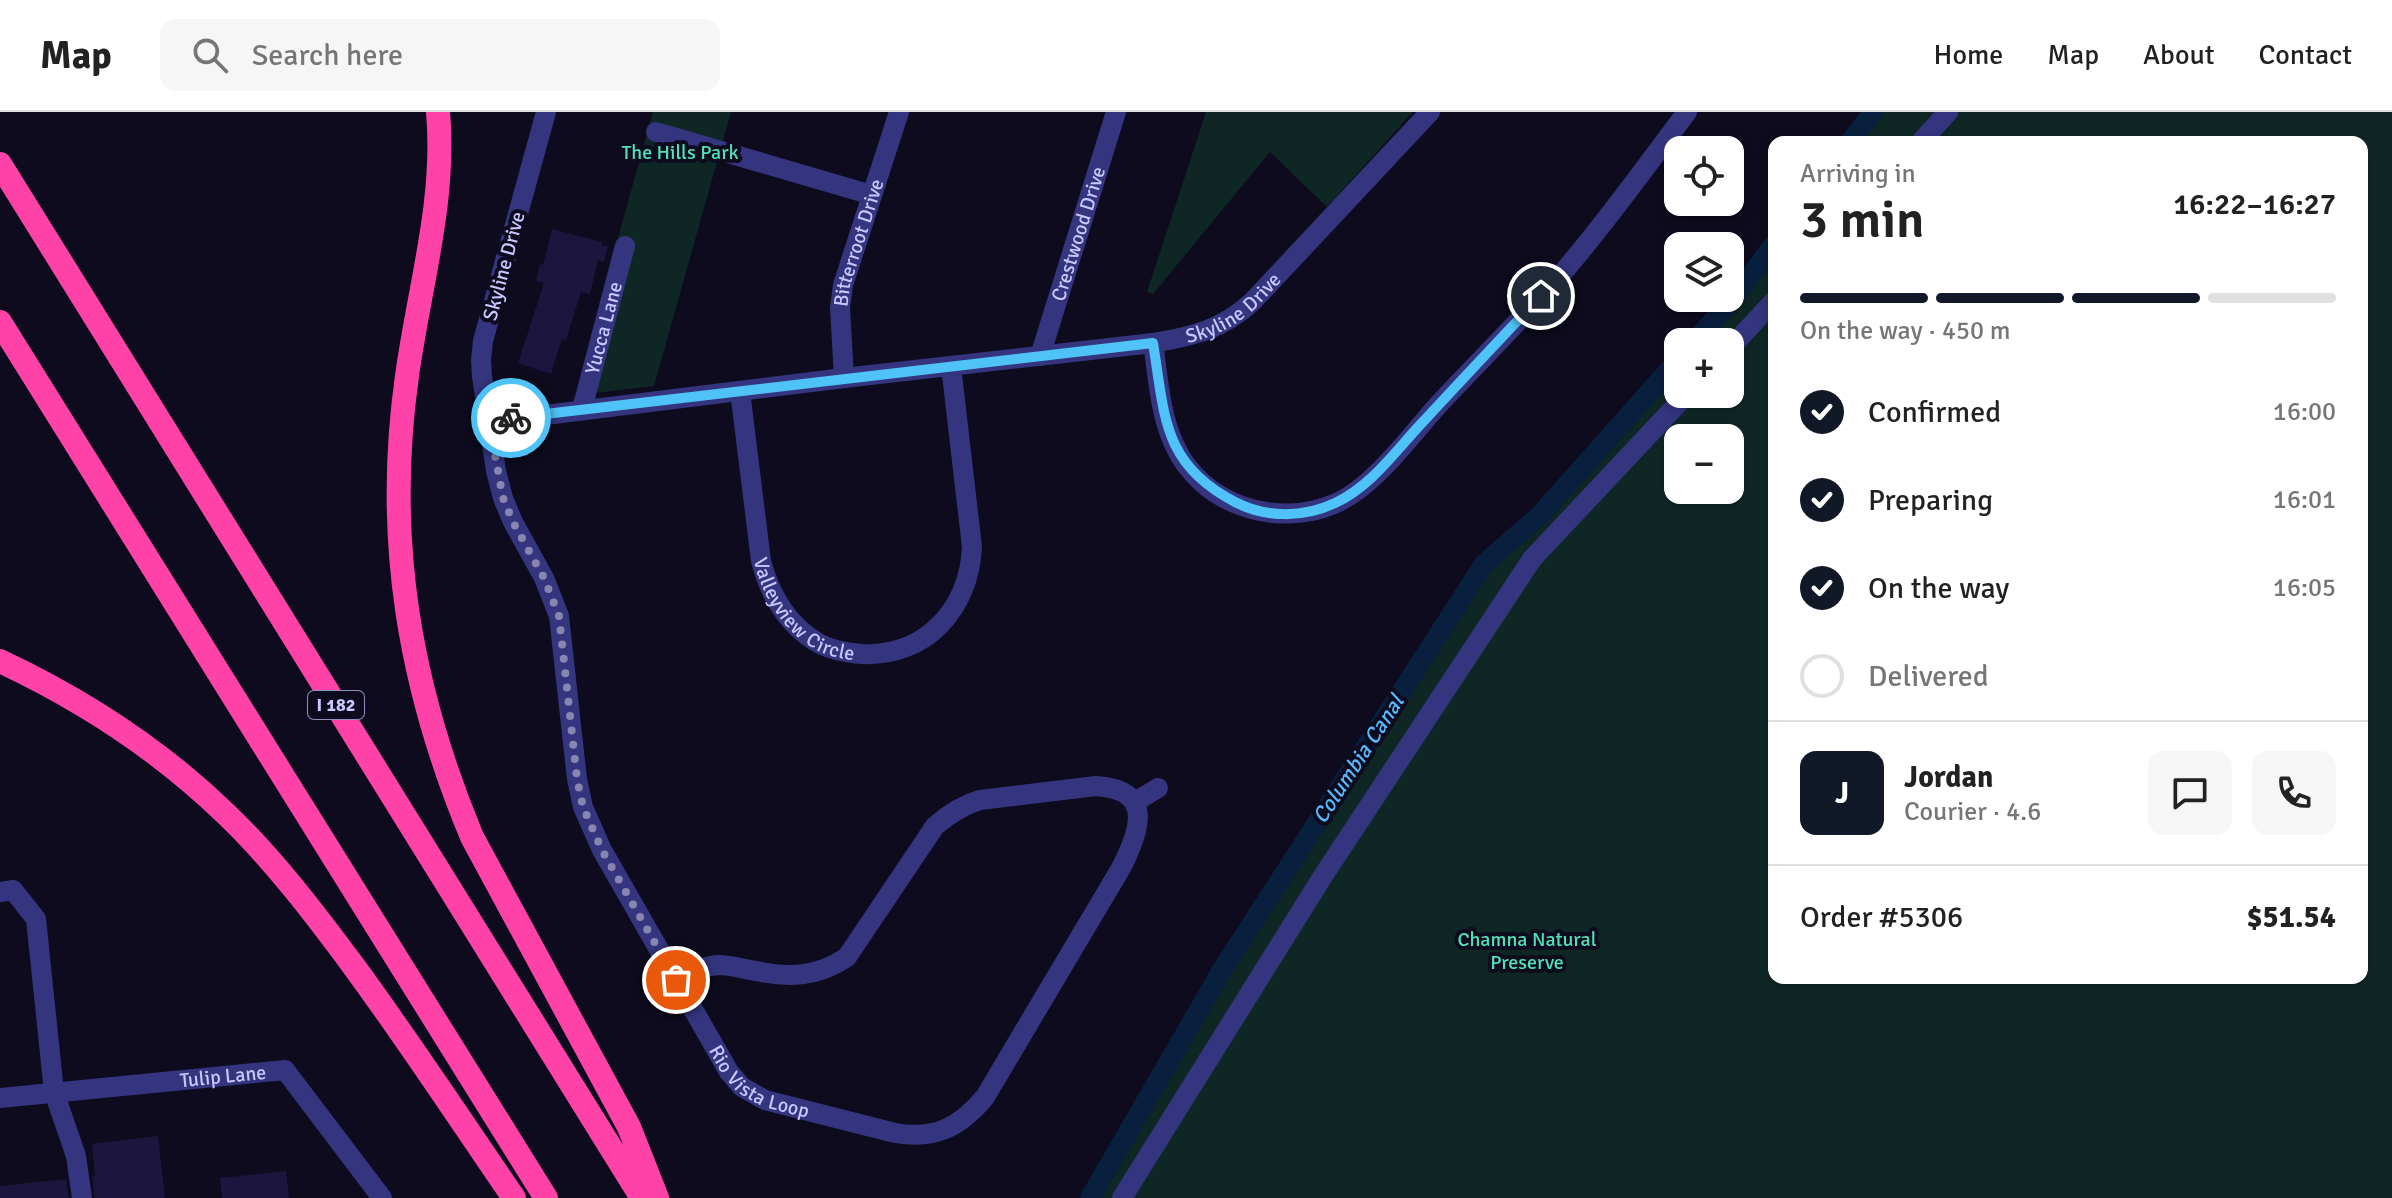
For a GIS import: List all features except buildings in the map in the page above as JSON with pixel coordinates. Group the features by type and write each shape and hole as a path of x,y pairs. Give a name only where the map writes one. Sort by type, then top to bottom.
{"highway":[{"path":"438,112 440,148 437,187 407,375 398,465 397,520 413,653 436,739 472,837 629,1127 657,1198"},
{"path":"0,155 29,211"},
{"name":"I 182","path":"0,164 642,1198"},
{"path":"0,322 546,1198"},
{"path":"0,661 69,696 124,730 177,770 254,843 331,936 400,1030 514,1198"}],"street":[{"name":"Skyline Drive","path":"546,112 483,341 482,376 503,498 544,578 559,616 577,779 583,807 602,850 676,980"},
{"name":"Bitterroot Drive","path":"844,378 840,308 843,285 899,112"},
{"name":"Crestwood Drive","path":"1040,356 1116,112"},
{"name":"Skyline Drive","path":"489,422 1187,338 1237,317 1430,112"},
{"path":"1153,343 1165,415 1173,442 1181,459 1197,478 1221,495 1259,512 1295,513 1336,503 1374,475 1562,273 1687,112"},
{"path":"1926,136 1948,112"},
{"path":"656,132 872,195"},
{"name":"Yucca Lane","path":"582,409 625,246"},
{"path":"1744,333 1768,307"},
{"name":"Valleyview Circle","path":"740,391 761,561 767,583 779,606 797,626 821,644 849,653 873,654 899,649 921,640 940,625 954,609 971,567 972,547 951,366"},
{"path":"1122,1198 1323,876 1532,559 1674,408"},
{"path":"676,980 707,966 797,976 834,965 847,957 935,826 968,803 1096,786 1124,791 1135,802 1158,788"},
{"name":"Rio Vista Loop","path":"676,980 729,1072 742,1087 765,1100 912,1136 951,1128 970,1115 985,1097 1121,868 1137,832 1139,817 1135,802"},
{"path":"0,892 13,890 36,919 54,1092 76,1156 82,1198"},
{"name":"Tulip Lane","path":"0,1098 285,1070 382,1198"}],"green space":[{"name":"The Hills Park","path":"653,112 731,112 654,386 586,394 625,246 618,238"},
{"path":"1206,112 1413,112 1327,207 1270,152 1153,294 1147,292"},
{"name":"Chamna Natural Preserve","path":"1873,112 2392,112 2392,1198 1090,1198 1222,970 1484,564 1541,514 1664,376 1664,408 1744,408 1744,328 1706,328 1720,312 1744,312 1744,283 1768,252 1768,984 2368,984 2368,136 1855,136"}],"waterway":[{"name":"Columbia Canal","path":"1855,136 1873,112"},
{"name":"Columbia Canal","path":"1706,328 1768,252"},
{"name":"Columbia Canal","path":"1090,1198 1222,970 1484,564 1541,514 1664,376"}],"way so far":[{"path":"511,418 489,422 496,471 513,522 544,578 559,616 577,779 583,807 602,850 676,980"}],"route":[{"path":"511,418 1153,343 1165,415 1181,459 1211,490 1249,510 1295,513 1336,503 1374,475 1541,296"}]}
